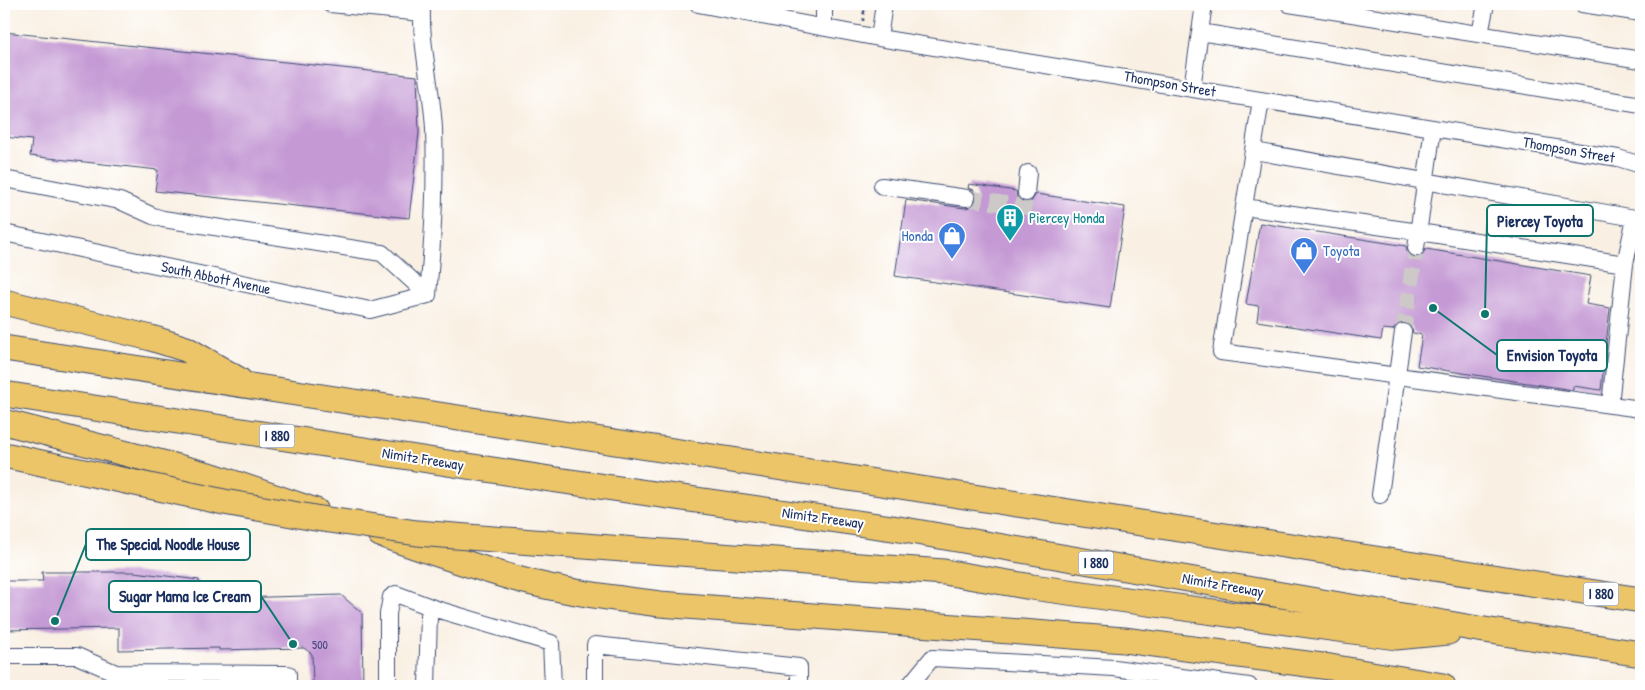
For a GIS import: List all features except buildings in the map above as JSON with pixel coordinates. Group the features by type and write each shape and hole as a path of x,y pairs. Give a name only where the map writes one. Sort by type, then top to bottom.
{"highway":[{"path":"4,302 151,338 186,349 252,388"},
{"name":"I 880","path":"4,348 252,388 763,464 1641,600"},
{"name":"Nimitz Freeway","path":"4,394 560,480 899,529 1478,629 1641,654"},
{"path":"4,422 213,476 439,555 518,580 588,594 660,604 1124,640 1330,667 1443,686"},
{"path":"4,457 224,502 408,532 944,572 1032,587 1396,637 1478,629"},
{"path":"1561,588 1641,592"}],"street":[{"path":"330,4 422,9 434,127 435,214 428,296"},
{"name":"Thompson Street","path":"698,4 879,38 1618,158 1641,165"},
{"path":"824,4 824,28"},
{"path":"879,38 884,4"},
{"path":"1192,88 1204,4"},
{"path":"1289,4 1641,60"},
{"path":"1480,34 1486,4"},
{"path":"1582,4 1641,13"},
{"path":"1200,32 1641,106"},
{"path":"1261,100 1221,352 1641,409"},
{"path":"1418,240 1433,128"},
{"path":"1254,151 1638,220 1625,264 1610,405"},
{"path":"1026,192 1028,173"},
{"path":"4,179 120,201 164,219 382,253 428,296"},
{"path":"882,186 967,198"},
{"path":"1244,207 1418,240 1625,264"},
{"name":"South Abbott Avenue","path":"4,233 370,310 428,296"},
{"path":"1380,495 1403,332"},
{"path":"388,686 388,614 391,597 396,594 436,609 551,643 553,686"},
{"path":"427,686 428,615 436,609"},
{"path":"595,686 595,645 799,667 799,686"},
{"path":"4,656 77,656 117,680 288,674 288,686"},
{"path":"908,686 932,658 1114,668 1249,686"}],"tunnel":[{"path":"967,198 1024,207 1026,193"},
{"path":"1403,332 1416,248"}],"place":[{"name":"Piercey Honda","path":"1010,242"},
{"name":"Honda","path":"952,260"},
{"name":"Toyota","path":"1304,275"},
{"name":"Envision Toyota","path":"1433,308"},
{"name":"Piercey Toyota","path":"1485,314"},
{"name":"The Special Noodle House","path":"55,621"},
{"name":"Sugar Mama Ice Cream","path":"293,644"}]}
